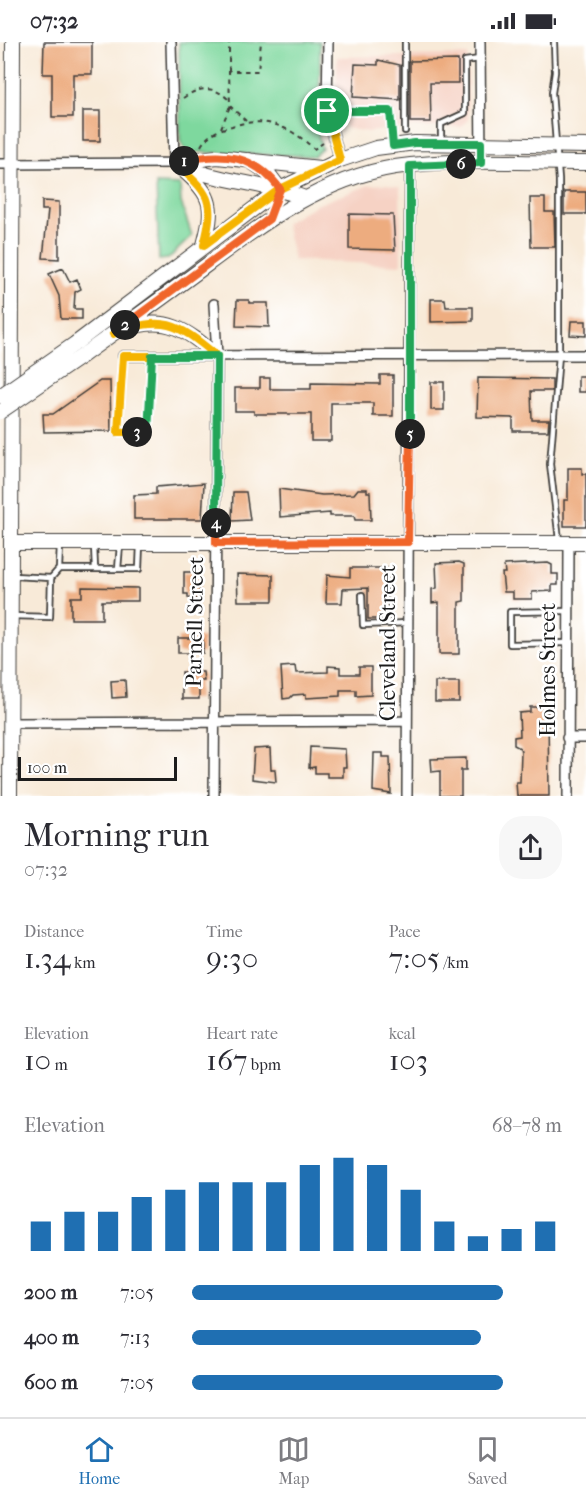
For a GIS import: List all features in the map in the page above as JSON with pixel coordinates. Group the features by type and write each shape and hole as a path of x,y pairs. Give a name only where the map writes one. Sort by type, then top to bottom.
{"main road":[{"path":"10,796 5,740 11,723 12,543 9,524 14,164 13,42"},
{"path":"0,396 76,343 280,189 320,168 376,148 441,142 586,146"},
{"path":"174,163 217,157 320,168"},
{"path":"247,159 268,173 280,189"},
{"path":"174,163 192,171 280,189 305,198"},
{"path":"174,163 201,185 207,196 210,220 204,245"},
{"path":"0,412 113,334 269,219 305,198 352,178 410,166 586,163"},
{"path":"269,219 280,189"},
{"path":"113,334 137,325 162,323 190,334 217,356"},
{"path":"12,543 586,543"}],"street":[{"path":"0,164 174,163 171,42"},
{"path":"328,42 328,123 340,160"},
{"path":"480,42 481,163"},
{"name":"Cleveland Street","path":"407,796 410,166"},
{"name":"Parnell Street","path":"214,304 217,356 214,796"},
{"path":"123,356 586,355"},
{"name":"Holmes Street","path":"564,543 567,611 568,796"},
{"path":"11,723 407,721"},
{"path":"567,738 586,738"}],"lane":[{"path":"405,42 405,131"},
{"path":"554,42 555,72 552,93 559,163 559,355 550,464 564,543"},
{"path":"465,113 465,61 480,59"},
{"path":"327,111 390,111 393,146"},
{"path":"441,142 441,124 465,113 480,113"},
{"path":"123,356 118,432 148,433 152,356"},
{"path":"12,616 50,617 51,578 59,569 60,543"},
{"path":"94,543 94,569"},
{"path":"118,569 120,543"},
{"path":"59,569 139,569 140,543"},
{"path":"12,576 51,578"},
{"path":"362,595 363,625 407,623"},
{"path":"567,611 510,612 510,644 567,643"}],"path":[{"path":"229,42 228,99 230,106 246,121"},
{"path":"229,71 258,71 261,42"},
{"path":"181,99 205,88 217,91 228,99"},
{"path":"220,129 230,106"},
{"path":"199,149 208,137 220,129 246,121 275,123 294,132 314,149"},
{"path":"310,153 323,144"}],"shaded area":[{"path":"468,55 468,120 461,127 407,127 369,132 345,128 337,98 337,57"},
{"path":"387,184 400,187 401,265 294,260 285,223 316,205 369,185"}],"green space":[{"path":"179,42 320,42 319,138 322,148 314,156 190,152 183,147 180,140"},
{"path":"156,184 180,185 181,202 192,236 168,259 159,260"}],"building":[{"path":"44,42 92,42 92,74 73,74 73,117 52,117 52,74 43,74"},
{"path":"378,60 400,65 400,100 353,97 355,64 378,65"},
{"path":"458,60 458,83 430,83 431,122 410,122 410,61"},
{"path":"83,111 100,111 100,141 83,141"},
{"path":"564,192 586,192 586,214 564,214"},
{"path":"530,198 545,198 545,212 554,212 555,247 531,247"},
{"path":"42,201 59,202 59,259 43,258 48,210 42,210"},
{"path":"349,214 393,215 395,250 349,249"},
{"path":"63,268 70,282 77,279 81,289 75,292 74,309 82,309 82,319 61,319 59,296 49,274"},
{"path":"431,299 445,299 446,307 473,307 473,321 431,322"},
{"path":"237,300 249,300 249,303 268,303 269,327 236,326"},
{"path":"571,321 586,321 586,336 570,335"},
{"path":"380,375 393,375 393,416 373,416 373,403 331,403 331,441 311,441 311,414 254,414 254,411 235,411 235,388 260,388 260,378 270,378 270,389 311,389 311,383 380,384"},
{"path":"578,376 586,376 586,392 578,392"},
{"path":"478,378 552,379 552,391 531,391 532,420 549,420 548,431 513,431 513,418 477,417"},
{"path":"100,381 110,381 111,431 44,432 43,414 53,414"},
{"path":"431,382 444,382 444,410 431,410"},
{"path":"568,468 582,468 582,474 586,474 586,526 564,526 564,500 568,500"},
{"path":"204,483 202,519 134,519 134,495 156,494 156,487"},
{"path":"279,489 322,495 354,494 358,489 367,489 367,492 370,492 371,520 355,520 354,516 330,516 330,513 280,517"},
{"path":"233,492 246,492 250,520 232,521"},
{"path":"459,562 464,564 464,601 459,602 459,654 439,654 439,602 432,603 432,589 437,588 436,563"},
{"path":"548,563 552,565 552,574 558,574 558,585 552,585 552,591 532,592 532,599 513,599 513,592 504,592 502,573 505,573 504,565"},
{"path":"350,568 387,568 388,619 368,619 368,588 343,589 342,603 326,603 327,575 350,577"},
{"path":"184,572 200,572 199,599 188,598 188,594 184,594"},
{"path":"237,574 273,575 273,601 238,601"},
{"path":"82,587 138,588 138,601 102,601 102,619 71,619 71,597 82,597"},
{"path":"178,638 203,638 203,653 178,653"},
{"path":"295,666 296,673 328,672 328,666 340,667 340,674 359,674 359,667 371,667 371,695 356,696 356,690 340,690 340,696 306,698 306,694 283,699 281,667"},
{"path":"182,672 203,672 204,681 199,681 199,699 182,699"},
{"path":"125,680 126,697 112,698 111,681"},
{"path":"435,682 459,682 459,702 435,702"},
{"path":"530,707 544,707 544,713 548,713 549,796 517,796 516,782 520,782 521,752 520,748 514,745 514,737 520,736 519,713 530,712"},
{"path":"310,747 345,749 346,767 343,767 343,777 327,777 327,773 315,773 315,767 309,768"},
{"path":"270,748 271,770 275,770 276,782 252,779 254,749"},
{"path":"374,753 383,753 383,757 390,757 391,794 373,791"},
{"path":"466,758 466,770 461,770 461,796 440,796 440,771 432,772 431,759"}],"route":[{"path":"327,111 333,143 340,160 280,189 204,245 211,208 207,196 201,185 174,163 217,157 247,159 268,173 280,189 275,206 269,219 113,334 150,322 162,323 190,334 217,356 152,356 123,356 118,432 148,433 152,356 217,356 216,543 408,542 410,166 481,163 481,143 415,143 393,146 390,111 327,111"}]}
